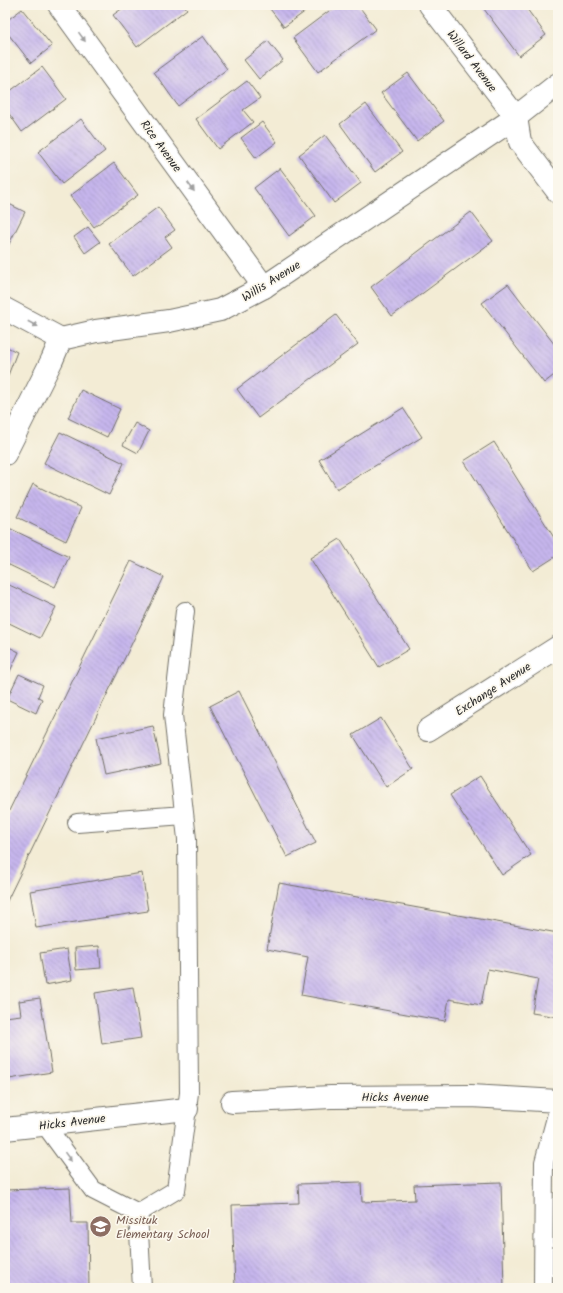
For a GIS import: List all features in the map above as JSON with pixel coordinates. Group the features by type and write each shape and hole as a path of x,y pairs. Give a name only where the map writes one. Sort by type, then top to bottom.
{"street":[{"name":"Rice Avenue","path":"59,5 264,287"},
{"name":"Willard Avenue","path":"430,5 516,117"},
{"name":"Willis Avenue","path":"60,339 96,331 169,321 220,310 264,287 516,117 558,84"},
{"path":"516,117 520,142 558,192"},
{"path":"5,309 60,339 52,360 5,454"},
{"name":"Exchange Avenue","path":"428,730 558,648"},
{"name":"Hicks Avenue","path":"232,1102 331,1097 471,1096 558,1101"},
{"name":"Hicks Avenue","path":"5,1129 46,1126 187,1109"}],"lane":[{"path":"138,1213 176,1190 189,1093 187,871 184,815 174,715 185,611"},
{"path":"77,823 184,815"},
{"path":"543,1288 544,1162 558,1110"},
{"path":"46,1126 92,1190 138,1213"},
{"path":"138,1213 142,1288"}],"building":[{"path":"127,5 184,5 187,9 137,47 113,15"},
{"path":"267,5 314,5 284,27"},
{"path":"337,5 358,5 376,29 318,72 293,38"},
{"path":"481,5 524,5 546,35 519,56"},
{"path":"22,9 52,46 31,63 5,30 5,22"},
{"path":"203,36 227,69 178,106 154,72"},
{"path":"268,41 283,60 259,79 244,60"},
{"path":"42,67 66,99 22,132 5,108 5,95"},
{"path":"408,73 444,121 417,141 381,93"},
{"path":"247,81 260,98 243,110 253,122 218,149 196,119"},
{"path":"366,104 402,152 375,172 340,124"},
{"path":"81,119 105,151 62,184 38,152"},
{"path":"262,122 277,142 256,158 241,138"},
{"path":"325,135 361,183 334,203 299,155"},
{"path":"114,163 138,195 94,227 70,196"},
{"path":"280,168 316,216 289,236 254,188"},
{"path":"5,202 25,212 5,252"},
{"path":"158,207 175,230 165,237 172,247 133,276 109,244"},
{"path":"471,212 493,241 392,316 371,287"},
{"path":"88,227 100,242 85,253 74,237"},
{"path":"508,284 558,349 558,372 544,383 482,303"},
{"path":"336,315 358,344 258,418 237,389"},
{"path":"5,346 17,352 5,383"},
{"path":"81,390 120,409 107,437 68,418"},
{"path":"403,408 422,437 337,489 319,460"},
{"path":"135,423 149,431 138,453 123,445"},
{"path":"60,432 124,463 109,495 44,463"},
{"path":"494,442 558,544 558,555 533,571 464,461"},
{"path":"33,484 81,508 66,541 17,517"},
{"path":"9,528 69,557 55,587 5,563 5,536"},
{"path":"340,539 409,649 379,667 310,558"},
{"path":"131,561 164,577 5,905 5,819"},
{"path":"5,583 56,607 40,638 5,621"},
{"path":"5,645 19,652 5,682"},
{"path":"19,674 43,685 38,697 42,699 36,713 7,699"},
{"path":"239,691 316,843 287,857 210,706"},
{"path":"381,718 413,769 386,787 353,735"},
{"path":"153,726 161,763 104,775 96,738"},
{"path":"480,776 531,855 502,875 450,795"},
{"path":"142,873 148,911 36,928 30,891"},
{"path":"279,883 558,933 558,1017 532,1013 538,979 488,969 481,1005 449,999 445,1021 301,995 308,957 267,949"},
{"path":"99,946 101,968 76,970 75,948"},
{"path":"67,949 72,980 45,985 40,953"},
{"path":"133,987 141,1038 102,1044 95,993"},
{"path":"40,998 52,1072 9,1079 5,1052 5,1017 21,1015 19,1001"},
{"path":"361,1182 362,1202 415,1200 414,1185 501,1182 504,1288 235,1288 232,1205 299,1203 298,1184"},
{"path":"70,1188 72,1223 88,1223 89,1288 5,1288 5,1190"}],"place":[{"name":"Missituk Elementary School","path":"101,1227"}]}
